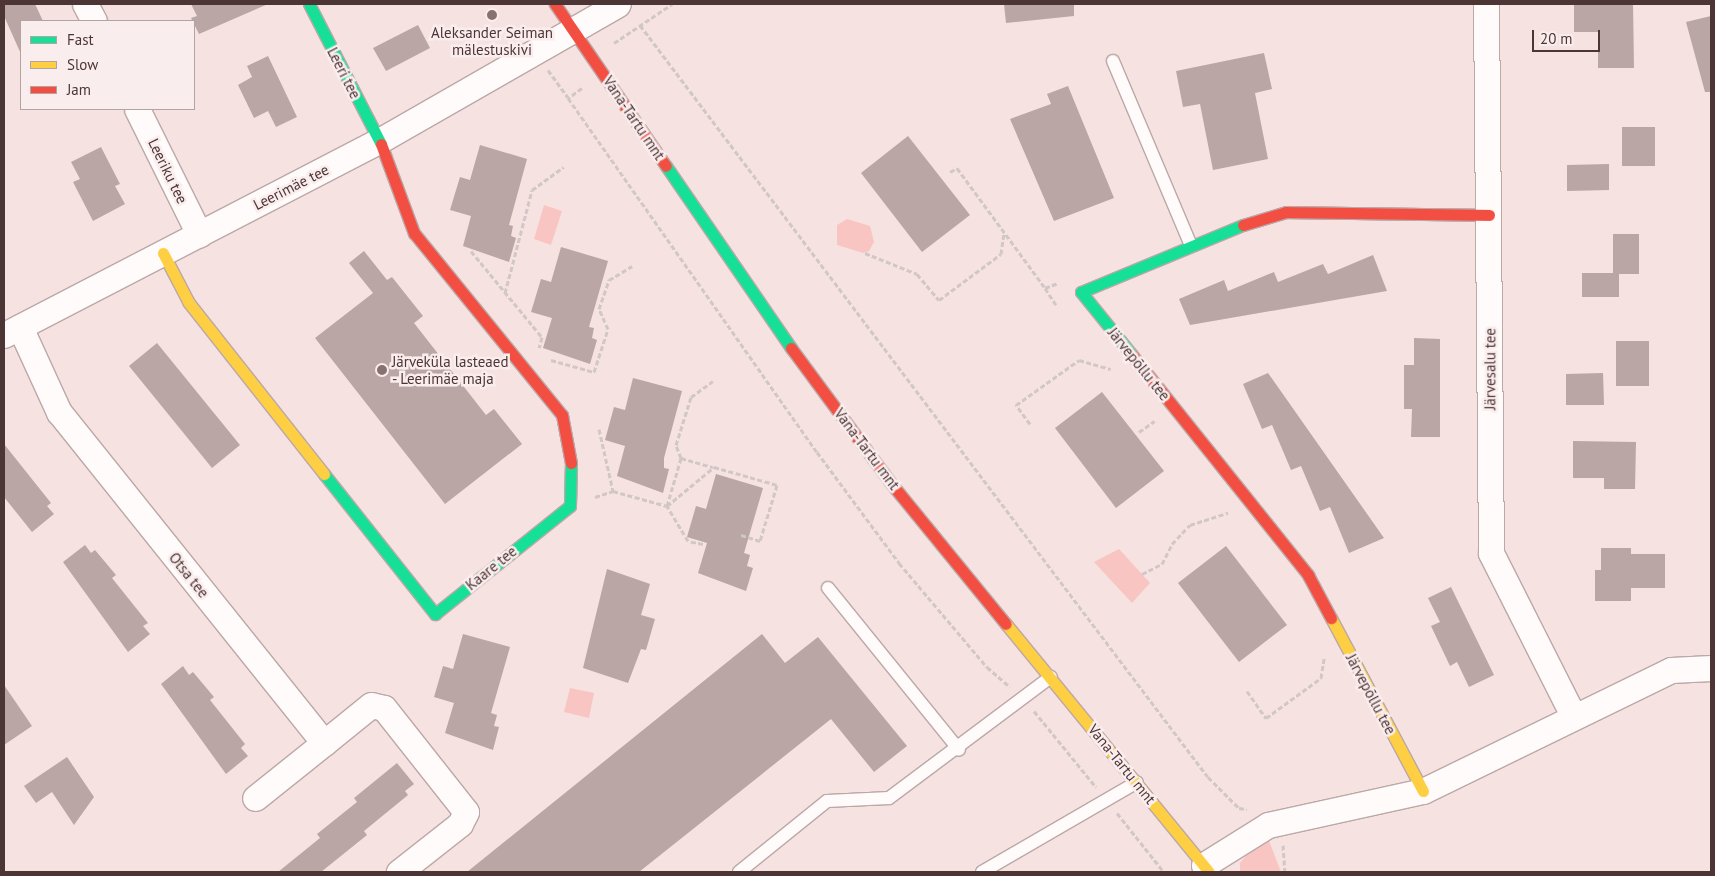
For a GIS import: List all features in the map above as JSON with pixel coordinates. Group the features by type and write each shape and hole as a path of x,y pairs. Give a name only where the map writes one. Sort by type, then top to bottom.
{"street":[{"path":"85,4 93,20"},
{"name":"Leeri tee","path":"309,4 380,142"},
{"name":"Vana-Tartu mnt","path":"555,4 781,335 890,482 1137,782 1206,869"},
{"name":"Leerimäe tee","path":"12,331 380,142 574,32 618,4"},
{"name":"Järvesalu tee","path":"1486,4 1491,553 1573,715"},
{"name":"Leeriku tee","path":"137,110 199,234"},
{"name":"Kaare tee","path":"163,253 189,303 435,614 570,506 571,459 562,415 414,233 380,142"},
{"name":"Järvepõllu tee","path":"1423,791 1308,575 1081,292 1192,246 1286,212 1489,215"},
{"name":"Otsa tee","path":"12,331 59,412 324,743"},
{"path":"1206,869 1268,825 1423,791 1573,715 1670,670 1711,668"},
{"path":"255,798 371,705 384,708 466,812 460,824 399,872"}],"lane":[{"path":"1113,61 1192,246"},
{"path":"828,588 959,750"},
{"path":"739,872 827,801 889,798 959,750 1051,677"},
{"path":"982,872 1137,782"}],"path":[{"path":"617,47 613,41 672,4"},
{"path":"640,25 1208,777 1239,808 1260,811 1283,845 1285,872"},
{"path":"587,85 568,98 817,452 899,563 987,667 1016,692"},
{"path":"505,293 532,190 564,167"},
{"path":"950,172 957,168 1056,305"},
{"path":"865,253 917,274 939,300 1001,254 1004,232"},
{"path":"471,251 542,337 537,356"},
{"path":"518,361 537,356 594,372 608,329 599,309 609,280 632,266"},
{"path":"1045,288 1062,282"},
{"path":"1030,424 1016,404 1079,360 1117,371"},
{"path":"667,506 681,458 676,446 690,397 713,381"},
{"path":"1139,432 1159,417"},
{"path":"599,429 613,491 667,506 688,541 703,544"},
{"path":"681,458 777,485 760,541 741,535"},
{"path":"667,506 714,467"},
{"path":"1142,574 1162,564 1172,544 1190,525 1235,509"},
{"path":"1247,691 1266,718 1321,678 1325,651"},
{"path":"1033,709 1098,790"},
{"path":"1114,810 1164,872"}],"shaded area":[{"path":"544,205 562,211 551,245 534,239"},
{"path":"847,219 870,226 874,242 869,251 863,253 837,245 837,225"},
{"path":"1119,549 1150,583 1132,603 1094,562"},
{"path":"570,688 594,693 589,718 564,712"},
{"path":"1268,838 1281,872 1240,872 1240,863 1247,854"}],"building":[{"path":"4,4 35,4 43,20 20,20 20,52 4,16"},
{"path":"191,4 268,4 199,34 195,26 195,20 191,18 197,16"},
{"path":"1004,4 1074,4 1074,16 1006,23"},
{"path":"1574,4 1633,4 1634,68 1598,68 1598,32 1574,32"},
{"path":"1711,16 1711,92 1705,92 1686,22"},
{"path":"418,25 430,48 386,71 373,48"},
{"path":"1264,53 1272,89 1255,93 1268,159 1213,170 1200,104 1183,107 1176,71"},
{"path":"268,56 297,117 276,127 268,111 254,118 238,85 252,77 247,66"},
{"path":"1068,86 1114,198 1054,221 1010,119 1051,104 1047,94"},
{"path":"1622,127 1655,127 1655,166 1622,166"},
{"path":"908,136 970,215 922,252 861,173"},
{"path":"480,145 527,159 509,225 513,226 511,236 516,238 509,262 463,246 471,216 450,210 460,177 470,180"},
{"path":"101,147 120,184 115,186 125,204 93,221 73,182 80,179 71,162"},
{"path":"1609,164 1609,190 1567,191 1567,165"},
{"path":"1613,234 1639,234 1639,274 1619,274 1619,297 1582,297 1582,273 1613,273"},
{"path":"561,247 608,261 589,327 594,328 592,338 597,340 590,364 543,348 552,318 531,312 541,279 551,282"},
{"path":"364,251 387,280 392,277 423,316 414,323 486,415 494,409 522,444 445,504 315,338 373,293 349,263"},
{"path":"1373,255 1387,291 1190,325 1179,299 1224,280 1228,291 1274,272 1278,282 1323,264 1328,274"},
{"path":"1414,338 1440,339 1440,437 1411,437 1412,409 1404,409 1404,365 1414,365"},
{"path":"1616,341 1649,341 1649,386 1616,386"},
{"path":"157,343 240,445 212,468 129,366"},
{"path":"1268,373 1384,538 1349,553 1330,507 1320,511 1301,466 1291,470 1272,425 1262,429 1243,384"},
{"path":"1603,373 1604,405 1566,405 1566,374"},
{"path":"633,378 682,391 664,458 664,468 669,469 663,493 617,476 625,446 605,440 614,407 625,410"},
{"path":"1102,392 1164,471 1116,508 1055,428"},
{"path":"1573,441 1636,442 1635,489 1604,489 1604,478 1573,478"},
{"path":"4,444 51,503 47,506 54,514 32,532 4,497"},
{"path":"716,474 763,488 744,553 750,555 747,566 753,568 746,591 698,573 707,543 687,537 696,506 706,509"},
{"path":"85,545 91,553 95,550 116,575 112,578 148,623 143,626 150,634 128,652 63,562"},
{"path":"1226,546 1287,625 1239,662 1178,583"},
{"path":"1601,548 1631,548 1631,554 1665,554 1665,588 1631,588 1631,601 1595,601 1595,570 1601,570"},
{"path":"607,569 650,584 641,615 655,619 646,650 641,649 628,683 583,668"},
{"path":"1451,587 1494,675 1469,687 1457,662 1450,666 1431,626 1440,622 1428,598"},
{"path":"463,634 510,647 491,713 497,715 494,726 499,727 493,750 445,733 454,703 434,697 443,666 453,669"},
{"path":"762,634 785,663 818,637 907,746 874,772 831,719 639,872 467,872"},
{"path":"183,666 189,675 193,672 214,697 210,700 245,744 241,748 248,756 226,774 161,684"},
{"path":"4,685 32,726 4,745"},
{"path":"67,757 94,797 74,825 52,792 36,803 24,786"},
{"path":"397,763 414,784 405,791 408,795 364,831 367,835 321,872 278,872 320,838 317,834 357,802 354,798"}],"traffic: fast":[{"path":"309,4 381,144"},
{"path":"666,166 791,348"},
{"path":"1132,355 1081,292 1243,225"},
{"path":"324,474 435,614 570,506 571,463"}],"traffic: slow":[{"path":"163,253 189,303 324,474"},
{"path":"1331,618 1423,791"},
{"path":"1006,624 1209,872"}],"traffic: jam":[{"path":"555,4 666,166"},
{"path":"381,144 414,233 562,415 571,463"},
{"path":"1243,225 1286,212 1489,215"},
{"path":"791,348 890,482 1006,624"},
{"path":"1132,355 1308,575 1331,618"}],"place":[{"name":"Aleksander Seiman mälestuskivi","path":"492,15"},
{"name":"Järveküla lasteaed - Leerimäe maja","path":"382,370"}]}
